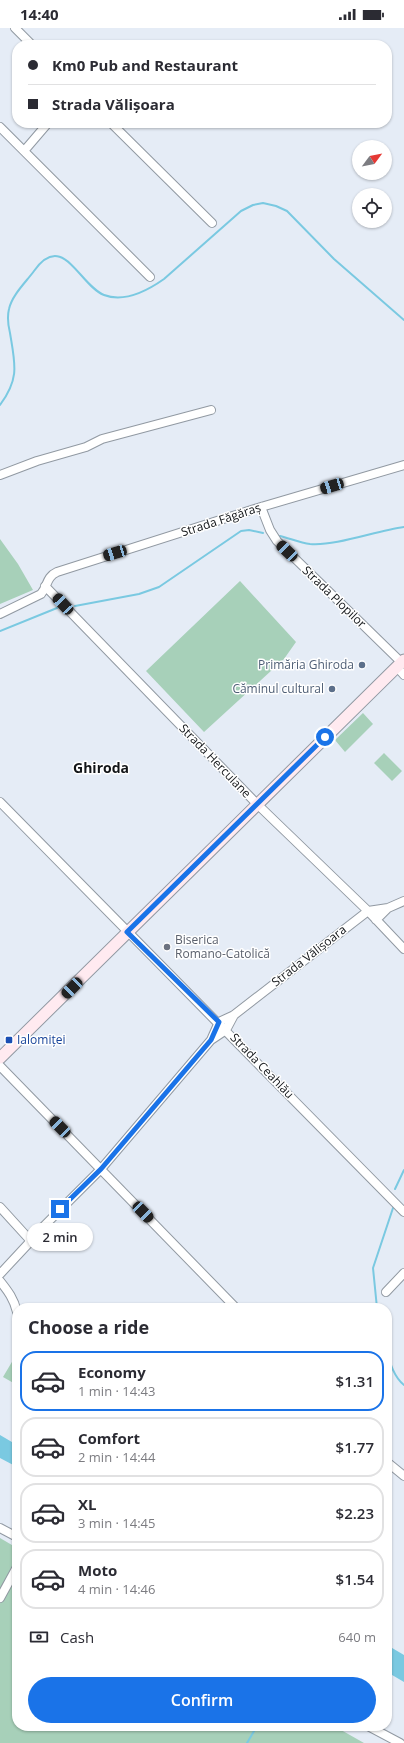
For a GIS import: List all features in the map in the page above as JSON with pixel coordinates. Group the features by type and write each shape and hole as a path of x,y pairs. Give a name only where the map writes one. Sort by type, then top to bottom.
{"street":[{"path":"15,28 27,40"},
{"path":"0,127 150,277"},
{"path":"24,151 44,128"},
{"path":"116,128 212,223"},
{"path":"0,475 37,461 102,440 174,419 212,410"},
{"name":"Strada Făgăraș","path":"0,614 36,597 44,590 49,577 57,572 261,507 404,465"},
{"name":"Strada Plopilor","path":"261,507 270,530 277,541 402,666"},
{"name":"Strada Herculane","path":"45,586 257,804 372,915 404,949"},
{"path":"0,1058 257,804 402,666"},
{"name":"Strada Ceahlău","path":"0,802 404,1212"},
{"name":"Strada Vălișoara","path":"222,1026 234,1015 372,915 404,901"},
{"name":"Strada Vălișoara","path":"372,915 388,908"},
{"path":"0,1274 30,1240 101,1169 222,1026"},
{"path":"0,1066 231,1303"},
{"path":"0,1207 30,1240"},
{"path":"386,1292 404,1273"},
{"path":"0,1281 14,1303"},
{"path":"392,1466 404,1476"},
{"path":"0,1528 12,1534"},
{"path":"0,1598 12,1576"},
{"path":"377,1731 400,1743"}],"green space":[{"path":"0,539 18,564 33,590 0,604"},
{"path":"240,581 296,642 284,659 204,732 146,671"},
{"path":"363,713 373,724 345,752 335,740"},
{"path":"384,753 402,771 392,781 374,763"},
{"path":"12,1362 12,1382 3,1377"},
{"path":"0,1538 12,1545 12,1731 343,1731 364,1743 0,1743"}],"water":[{"path":"0,1435 12,1442 12,1464 0,1458"},
{"path":"392,1648 404,1655 404,1682 392,1675"}],"waterway":[{"path":"0,405 11,387 14,370 8,321 9,309 16,294 44,260 54,256 62,258 95,289 104,295 120,298 128,297 150,288 164,279 241,211 253,205 263,203 276,206 287,211 334,259 404,320"},
{"path":"280,536 310,544 321,544 344,541 404,527"},
{"path":"75,606 139,594 159,587 241,531 249,530 263,533"},
{"path":"0,631 57,608"},
{"path":"395,1189 404,1170"},
{"path":"376,1303 373,1268 393,1208"},
{"path":"392,1367 395,1374 404,1385"},
{"path":"247,1743 254,1731"}],"place":[{"name":"Primăria Ghiroda","path":"362,665"},
{"name":"Căminul cultural","path":"332,689"},
{"name":"Biserica Romano-Catolică","path":"167,947"},
{"name":"Ialomiței","path":"9,1040"}],"district":[{"name":"Ghiroda","path":"101,768"}],"route":[{"path":"60,1209 101,1169 211,1040 219,1022 127,932 325,737"}]}
